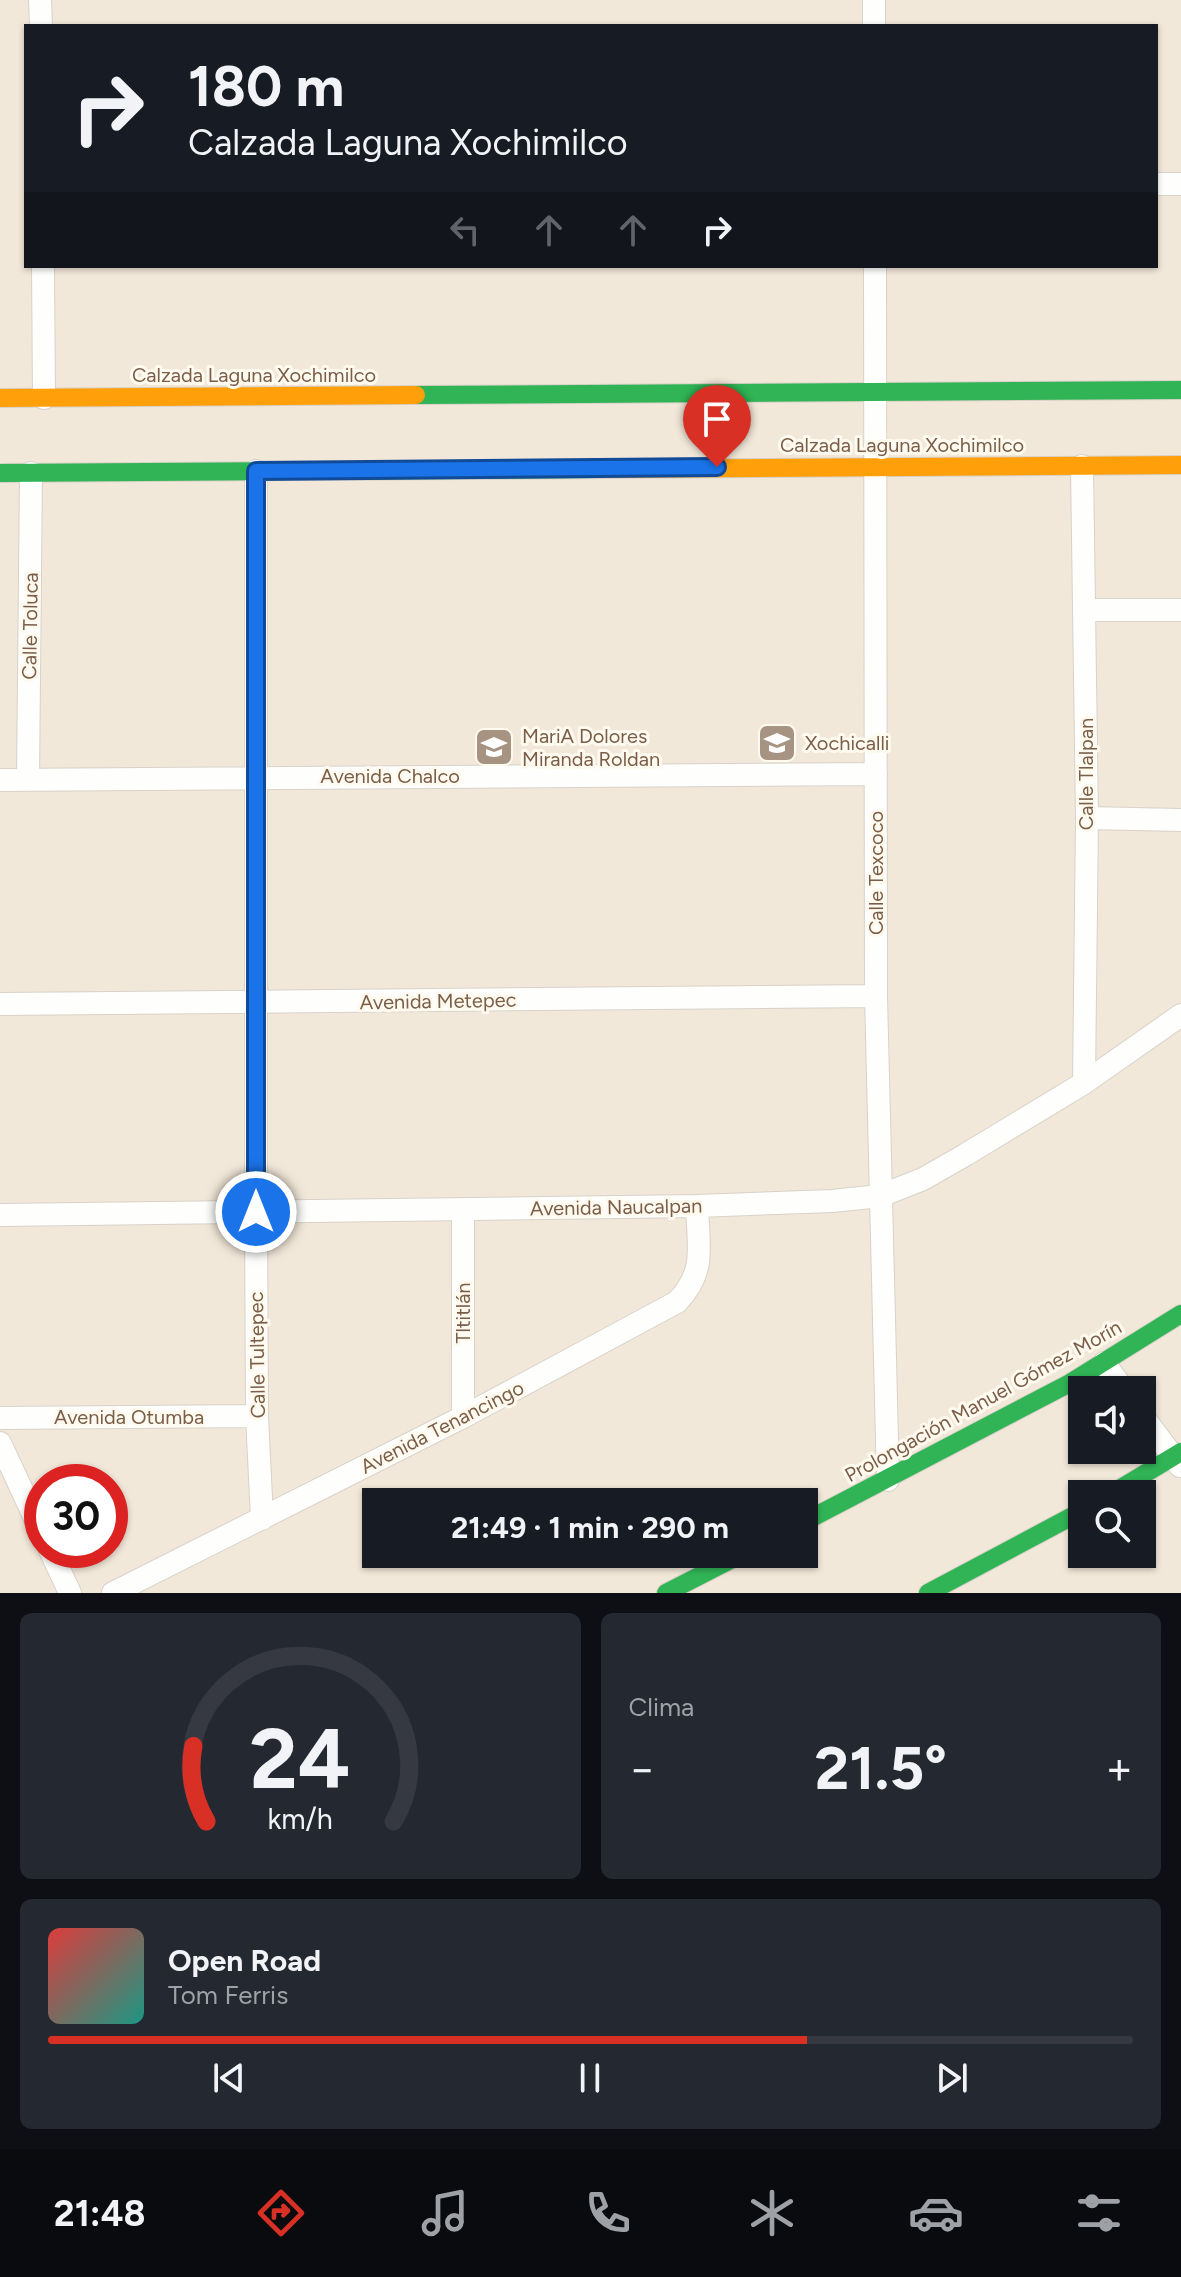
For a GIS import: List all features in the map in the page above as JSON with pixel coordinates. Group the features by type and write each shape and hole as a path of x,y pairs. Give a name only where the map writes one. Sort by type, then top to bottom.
{"main road":[{"name":"Calzada Laguna Xochimilco","path":"0,398 1181,390"},
{"path":"134,415 151,413 194,398"},
{"name":"Calzada Laguna Xochimilco","path":"0,473 1181,465"},
{"name":"Prolongación Manuel Gómez Morín","path":"818,1515 1104,1363 1181,1314"},
{"path":"1138,1480 1178,1459"},
{"path":"928,1593 1068,1518"},
{"path":"666,1593 715,1568"}],"street":[{"path":"40,0 41,24"},
{"path":"874,0 874,24"},
{"path":"1158,184 1181,184"},
{"path":"43,268 44,398"},
{"name":"Calle Texcoco","path":"875,268 876,996 888,1480"},
{"name":"Calle Tlalpan","path":"1082,466 1087,818 1084,1083"},
{"name":"Calle Tultepec","path":"256,471 257,1416 262,1519"},
{"name":"Calle Toluca","path":"28,780 31,473"},
{"path":"1086,610 1181,610"},
{"name":"Avenida Chalco","path":"0,780 876,774"},
{"path":"1087,818 1181,820"},
{"name":"Avenida Metepec","path":"0,1004 876,996"},
{"name":"Avenida Naucalpan","path":"0,1215 697,1206 880,1196 923,1179 1084,1083 1181,1015"},
{"name":"Avenida Tenancingo","path":"113,1593 463,1417 677,1302 691,1288 697,1275 697,1206"},
{"name":"Tltitlán","path":"463,1210 463,1417"},
{"path":"1104,1363 1114,1376"},
{"name":"Avenida Otumba","path":"0,1418 257,1416"},
{"path":"1156,1432 1178,1459"},
{"path":"0,1443 24,1494"},
{"path":"58,1568 70,1593"}],"shaded area":[{"path":"0,0 1181,0 1181,1593 0,1593"}],"traffic: fast":[{"path":"416,395 1181,390"},
{"path":"0,473 605,469"},
{"path":"818,1515 1070,1383 1181,1314"},
{"path":"1134,1480 1181,1452"},
{"path":"928,1593 1068,1518"},
{"path":"666,1593 715,1568"}],"traffic: slow":[{"path":"0,398 416,395"},
{"path":"605,469 1181,465"}],"place":[{"name":"Xochicalli","path":"777,743"},
{"name":"MariA Dolores Miranda Roldan","path":"494,747"}],"route":[{"path":"256,1212 256,471 717,467"}]}
